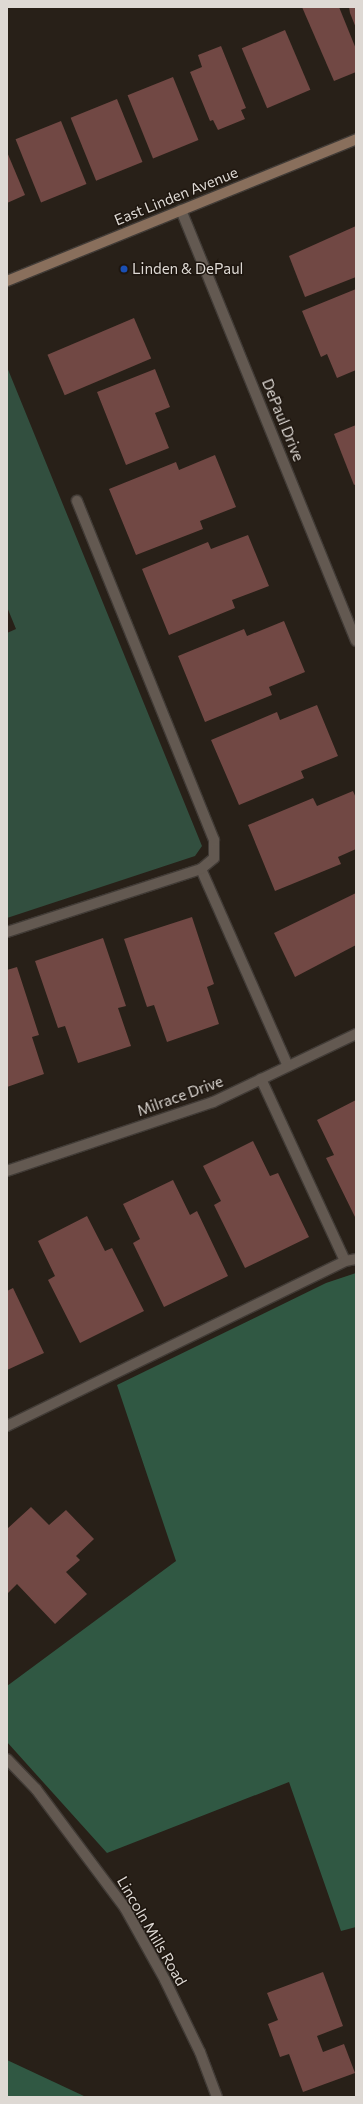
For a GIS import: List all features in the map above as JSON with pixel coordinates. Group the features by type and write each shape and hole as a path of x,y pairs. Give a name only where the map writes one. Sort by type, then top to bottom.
{"main road":[{"name":"East Linden Avenue","path":"7,281 356,139"}],"street":[{"name":"DePaul Drive","path":"181,210 356,641"},
{"path":"7,932 201,869 214,858 214,840 77,501"},
{"path":"201,869 288,1066"},
{"name":"Milrace Drive","path":"7,1170 214,1102 356,1034"},
{"path":"261,1079 345,1260"},
{"path":"7,1426 345,1260 356,1259"},
{"name":"Lincoln Mills Road","path":"7,1759 36,1789 125,1908 165,1980 200,2052 217,2097"}],"green space":[{"path":"7,367 202,846 195,856 7,918 7,633 16,629 7,607"},
{"path":"356,1273 356,1927 341,1931 289,1782 107,1853 7,1742 7,1686 176,1561 117,1385 326,1283"},
{"path":"7,2060 86,2097 7,2097"}],"building":[{"path":"302,7 339,7 356,49 356,72 334,81"},
{"path":"349,7 356,7 356,28 350,13"},
{"path":"285,30 310,90 267,108 242,48"},
{"path":"221,46 246,108 241,110 245,119 218,130 213,120 210,121 190,72 202,67 198,55"},
{"path":"173,77 198,140 153,158 128,95"},
{"path":"117,99 142,162 96,181 71,118"},
{"path":"61,121 86,184 41,202 16,139"},
{"path":"7,152 25,195 7,203"},
{"path":"356,226 356,277 305,297 289,256"},
{"path":"356,289 356,370 337,378 327,354 321,357 302,311"},
{"path":"134,318 151,359 65,395 47,355"},
{"path":"155,369 170,407 155,413 169,448 126,465 97,392"},
{"path":"356,425 356,484 354,485 334,434"},
{"path":"215,455 236,507 200,521 203,529 136,555 109,489 176,462 179,470"},
{"path":"248,535 269,586 232,600 235,608 169,635 142,569 208,542 211,549"},
{"path":"284,621 305,672 269,687 272,695 205,722 178,656 244,629 247,636"},
{"path":"317,705 338,756 301,771 304,778 239,805 211,740 277,712 280,720"},
{"path":"353,791 356,798 356,849 338,857 341,864 275,891 248,825 313,798 317,806"},
{"path":"356,893 356,945 295,977 274,933"},
{"path":"192,917 214,984 207,987 219,1024 167,1042 154,1005 147,1007 124,939"},
{"path":"103,938 126,1006 118,1008 131,1046 78,1063 65,1026 58,1028 35,961"},
{"path":"17,967 39,1035 32,1037 44,1074 7,1087 7,970"},
{"path":"356,1100 356,1219 326,1158 334,1155 317,1120"},
{"path":"253,1141 270,1176 278,1173 309,1237 245,1268 214,1205 221,1201 203,1166"},
{"path":"173,1180 190,1215 197,1211 228,1276 164,1307 133,1243 140,1239 123,1204"},
{"path":"87,1216 105,1251 112,1248 144,1311 80,1343 48,1280 55,1276 38,1241"},
{"path":"13,1288 44,1353 7,1370 7,1291"},
{"path":"31,1507 49,1525 66,1510 94,1539 76,1556 80,1560 66,1572 87,1594 55,1624 17,1584 7,1594 7,1529"},
{"path":"323,1972 343,2026 317,2036 323,2052 344,2044 355,2073 303,2092 289,2054 280,2057 268,2024 278,2020 267,1993"}],"place":[{"name":"Linden & DePaul","path":"124,269"}]}
